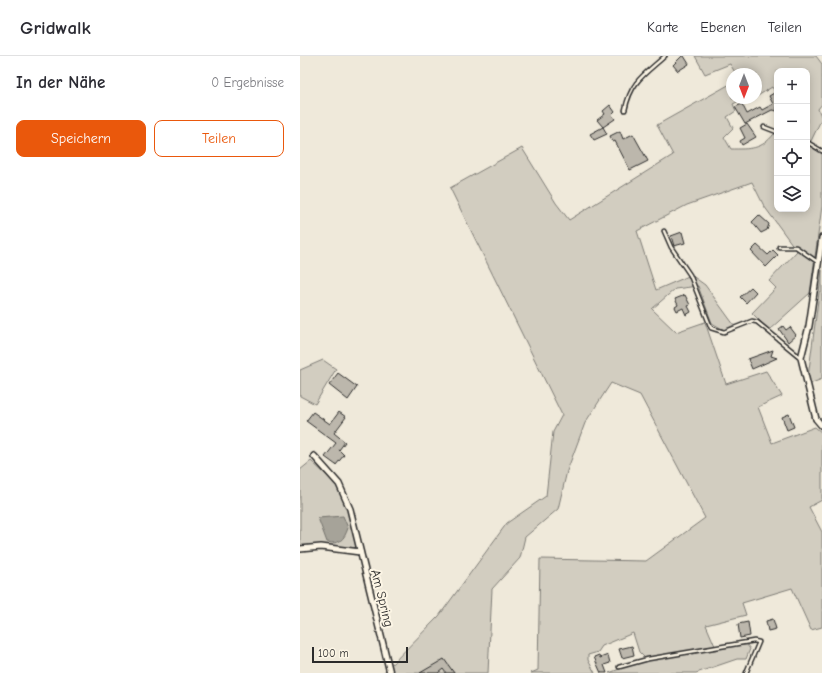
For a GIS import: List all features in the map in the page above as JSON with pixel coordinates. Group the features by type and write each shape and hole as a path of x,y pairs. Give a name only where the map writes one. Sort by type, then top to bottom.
{"street":[{"path":"822,238 809,326 801,358 816,419 822,426"},
{"name":"Am Spring","path":"314,456 339,484 350,509 390,673"},
{"path":"300,549 321,547 360,552"}],"lane":[{"path":"625,110 628,96 633,86 665,56"},
{"path":"764,127 774,131"},
{"path":"810,144 822,151"},
{"path":"664,231 671,247 690,275 711,328 724,332 746,323 757,322 801,358"},
{"path":"779,247 799,248 819,263"},
{"path":"619,667 648,659 754,641 759,642 746,673"}],"shaded area":[{"path":"695,56 816,56 822,64 822,104 818,109 822,118 811,141 810,68 774,68 774,90 772,87 762,93 762,68 732,68 730,64 705,74"},
{"path":"726,86 726,104 733,104 736,111 727,117 733,128 724,137 731,149 755,148 760,146 774,134 774,212 810,212 810,146 822,154 822,206 810,293 769,330 752,313 776,288 769,281 797,251 764,206 752,182 687,205 637,231 656,290 691,275 705,285 734,325 724,330 712,323 698,286 675,289 652,309 676,332 705,322 726,384 766,371 782,396 758,407 772,443 815,427 822,433 822,500 809,507 822,532 822,627 811,630 792,588 742,603 746,615 706,625 715,646 747,645 750,649 746,659 737,659 696,673 609,673 646,659 639,652 633,633 602,646 598,652 588,655 588,660 595,673 531,673 538,670 540,559 646,561 705,518 640,395 611,383 585,423 567,471 558,509 525,537 520,558 492,589 488,673 383,673 439,616 507,523 546,496 553,432 562,415 450,188 522,148 556,203 569,220 673,155 657,125"},
{"path":"822,270 822,379 807,385"},
{"path":"323,360 336,369 315,404 300,396 300,370"},
{"path":"311,461 337,485 348,510 357,548 322,545 300,549 300,470"},
{"path":"343,516 348,528 345,536 340,541 335,543 327,542 318,518"}],"building":[{"path":"682,56 684,56 689,64 678,71 673,65"},
{"path":"774,93 774,110 772,110 745,124 735,107 742,104 747,114 760,107 762,110 773,104 769,96"},
{"path":"610,105 615,112 612,115 615,119 603,127 597,120 605,114 603,111"},
{"path":"747,124 756,137 742,145 740,141 745,138 740,128"},
{"path":"603,127 607,134 594,140 590,134"},
{"path":"620,131 623,139 633,134 648,161 630,170 615,141 613,142 610,136"},
{"path":"759,215 769,224 767,230 761,233 752,222"},
{"path":"682,232 685,243 674,246 671,236"},
{"path":"757,245 768,255 773,250 778,255 766,267 751,251"},
{"path":"751,287 756,292 746,303 740,297"},
{"path":"685,295 690,305 688,306 691,312 686,315 683,308 677,311 675,307 678,305 675,299"},
{"path":"783,326 786,330 790,327 796,335 788,342 779,329"},
{"path":"773,350 771,356 777,358 752,369 748,359"},
{"path":"338,373 357,387 348,400 329,385"},
{"path":"313,412 330,424 339,412 346,417 334,433 345,442 339,450 344,455 336,465 325,457 336,443 306,421"},
{"path":"789,414 794,427 787,430 782,417"},
{"path":"773,619 776,629 768,631 766,621"},
{"path":"748,622 750,636 740,638 738,624"},
{"path":"632,646 634,655 622,658 619,649"},
{"path":"599,655 600,658 608,655 610,663 604,665 607,673 601,673 597,664 594,657"},
{"path":"444,659 454,673 446,673 443,669 438,673 420,673"}]}
